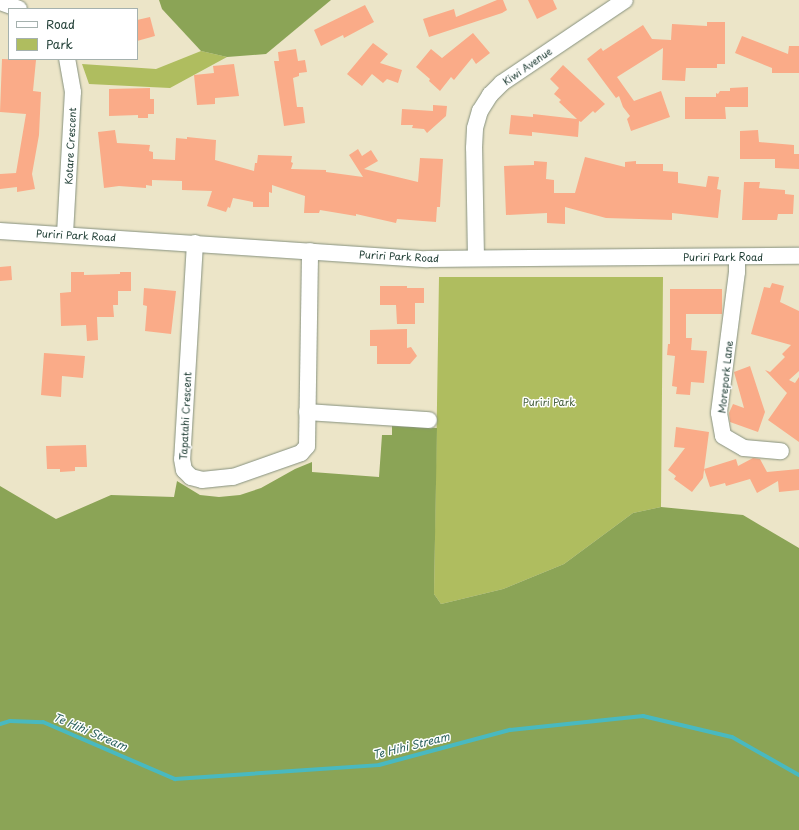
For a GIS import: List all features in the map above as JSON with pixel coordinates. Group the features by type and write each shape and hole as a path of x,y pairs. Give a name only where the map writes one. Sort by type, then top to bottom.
{"street":[{"name":"Kiwi Avenue","path":"476,258 474,148 475,128 480,111 490,95 502,83 625,0"},
{"path":"0,2 16,8"},
{"name":"Kotare Crescent","path":"65,234 73,92 67,60"},
{"name":"Puriri Park Road","path":"0,231 65,234 427,259 799,256"},
{"name":"Tapatahi Crescent","path":"195,243 182,459 184,470 191,477 202,480 233,477 301,453 307,446 310,251"},
{"name":"Morepork Lane","path":"737,257 737,272 719,413 723,436 744,448 781,451"},
{"path":"307,412 429,420"}],"green space":[{"path":"159,0 331,0 266,54 227,57 201,51 162,9"},
{"path":"201,51 227,57 170,88 89,84 82,64 156,69"},
{"name":"Puriri Park","path":"439,277 663,277 661,507 633,513 564,564 503,589 441,604 434,594"},
{"path":"392,426 437,428 434,594 441,604 503,589 564,564 633,513 661,507 743,515 799,548 799,830 0,830 0,486 56,519 111,495 174,497 177,481 200,495 219,497 240,495 261,488 295,469 312,462 312,472 379,477 382,435 392,435"}],"building":[{"path":"497,0 503,0 507,10 429,37 423,19 454,9 456,17"},
{"path":"528,0 553,0 557,9 537,19"},
{"path":"365,5 374,22 344,38 343,35 321,46 314,30"},
{"path":"150,17 155,36 138,41 138,20"},
{"path":"707,22 725,22 725,64 717,64 717,68 686,68 685,81 662,80 663,48 617,77 634,101 661,91 670,117 631,131 627,119 630,116 623,107 619,96 616,98 587,59 601,48 603,51 643,25 652,39 671,40 672,24 707,26"},
{"path":"473,33 490,53 476,64 472,58 454,80 451,77 440,91 429,81 430,79 416,67 431,49 442,58"},
{"path":"742,36 788,54 789,46 799,46 799,73 772,73 772,68 735,53"},
{"path":"373,43 388,54 380,63 402,70 398,83 387,79 383,83 372,74 362,86 347,74"},
{"path":"296,49 298,61 305,60 307,72 299,73 299,76 293,78 297,107 303,107 305,123 284,126 274,61 279,61 278,52"},
{"path":"2,59 36,60 33,91 41,92 39,135 32,174 35,189 17,192 17,187 0,189 0,174 16,173 26,114 0,112"},
{"path":"234,64 239,96 215,98 215,104 197,105 194,75 214,73 213,66"},
{"path":"563,65 605,104 595,113 593,111 581,122 579,121 578,137 532,132 532,136 509,134 511,115 533,117 533,114 577,119 559,102 561,100 554,94 559,88 550,79"},
{"path":"748,87 748,107 725,107 726,119 685,119 685,97 716,97 716,93 718,94 720,91 730,91 730,88"},
{"path":"150,88 150,99 154,99 154,114 148,114 148,118 138,118 138,115 109,116 109,89"},
{"path":"433,105 447,106 446,116 427,133 424,129 412,128 413,125 401,125 402,109 433,111"},
{"path":"115,130 117,143 150,145 149,151 153,152 153,159 175,160 176,138 187,139 187,137 216,140 215,160 254,171 258,155 292,156 291,162 293,163 291,169 326,170 326,172 363,177 349,155 358,149 362,156 371,150 378,161 364,169 418,182 420,158 443,159 440,207 437,207 436,222 397,219 396,223 356,214 356,216 320,210 319,213 304,213 305,196 272,185 272,193 269,192 269,207 253,207 253,202 233,198 230,208 228,207 226,212 207,206 212,191 182,190 182,181 152,180 152,186 146,185 146,188 119,186 104,188 98,132"},
{"path":"758,130 759,142 794,145 794,154 799,154 799,169 775,168 775,159 740,159 740,131"},
{"path":"585,157 625,167 625,162 636,161 636,164 663,164 663,171 678,172 678,183 706,187 708,176 719,177 717,189 721,190 718,218 672,213 672,220 606,218 565,207 565,224 547,223 547,213 506,215 504,166 534,165 534,161 547,162 546,179 554,180 554,193 575,193"},
{"path":"744,182 760,182 759,188 785,190 785,194 794,195 793,214 778,214 777,220 742,220"},
{"path":"11,266 12,280 0,281 0,267"},
{"path":"71,272 84,272 84,275 120,274 120,272 131,272 131,291 118,291 118,305 113,305 114,317 97,317 98,340 87,341 86,325 61,326 60,293 71,292"},
{"path":"772,283 784,286 780,302 799,311 799,371 789,380 795,383 799,377 799,442 768,420 787,393 765,370 770,372 785,357 782,354 791,345 751,334 764,287 770,288"},
{"path":"380,286 407,286 407,288 424,288 424,303 415,303 415,324 397,324 396,305 380,305"},
{"path":"144,288 176,291 171,334 145,331 147,306 143,305"},
{"path":"670,289 722,289 722,314 686,314 686,338 692,338 691,350 707,351 704,383 691,382 690,395 676,394 677,387 672,386 675,356 667,355 668,344 670,344"},
{"path":"407,329 407,348 411,347 417,356 410,364 377,364 377,346 370,346 370,330"},
{"path":"44,353 85,356 83,378 62,376 61,397 41,395"},
{"path":"750,366 765,412 758,432 730,422 729,413 733,404 744,408 734,372"},
{"path":"676,427 709,432 703,478 692,492 674,479 676,476 668,470 685,448 674,447"},
{"path":"86,445 87,467 75,467 75,471 60,472 60,469 47,469 46,446"},
{"path":"753,458 760,459 767,472 799,469 799,490 779,492 778,481 757,493 750,479 726,486 725,483 710,487 704,469 736,459 738,466"}],"waterway":[{"name":"Te Hihi Stream","path":"0,724 10,721 43,722 175,779 379,765 510,730 643,716 732,737 799,775"}]}
